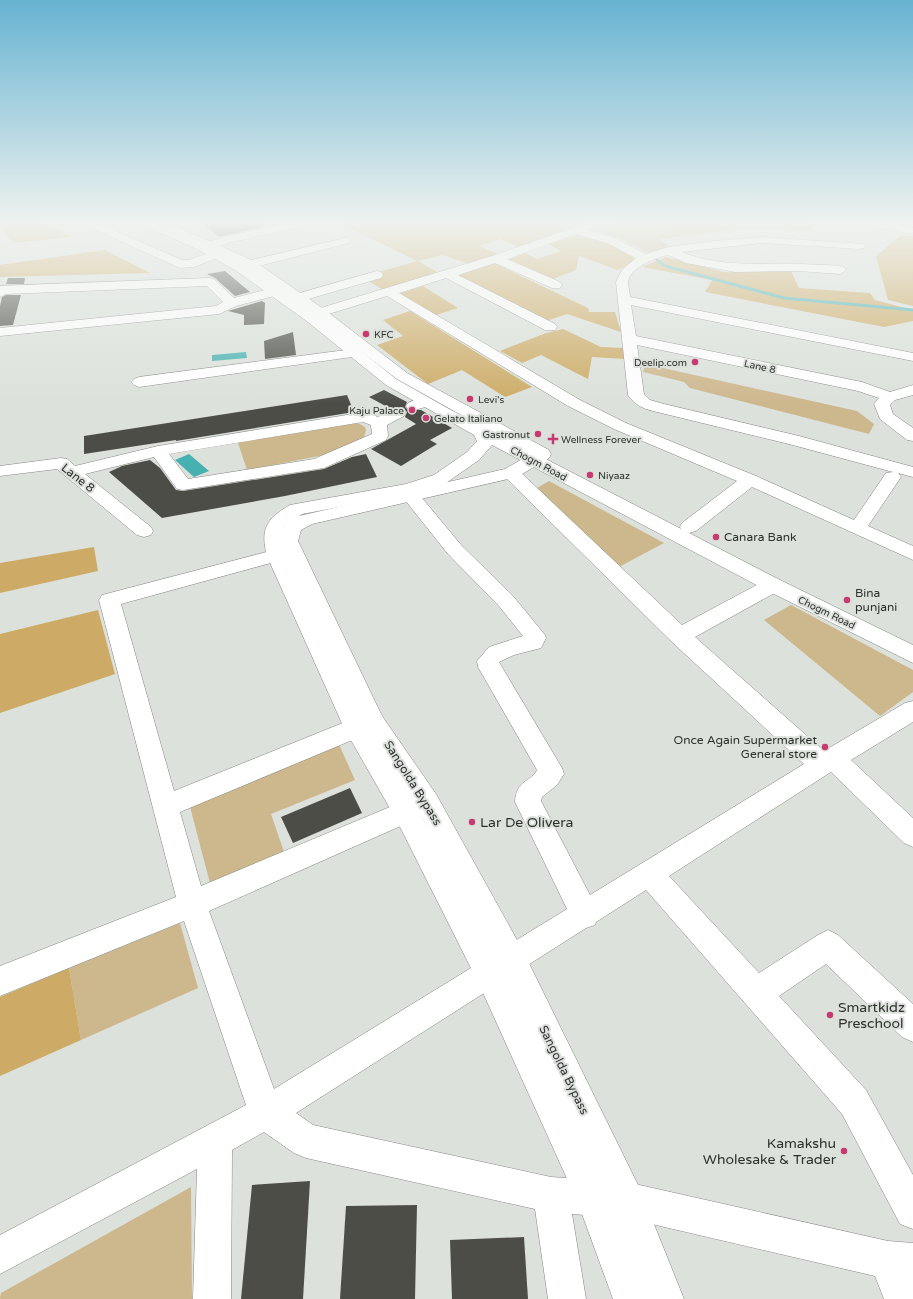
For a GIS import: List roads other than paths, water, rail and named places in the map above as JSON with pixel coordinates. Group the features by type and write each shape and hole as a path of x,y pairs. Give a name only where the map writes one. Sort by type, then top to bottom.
{"main road":[{"path":"0,293 1,290 194,283"},
{"path":"211,283 231,303"},
{"name":"Chogm Road","path":"262,283 272,292 314,315 402,376 538,457 773,585 913,654"},
{"name":"Chogm Road","path":"273,283 298,298 354,353 419,403 481,433 538,457 689,527 913,638"},
{"path":"298,298 351,283"},
{"path":"314,315 419,283"},
{"path":"463,283 550,328"},
{"path":"551,283 556,285"},
{"path":"622,283 636,395 644,402 659,408 793,440 913,472"},
{"path":"0,332 219,310 231,303 272,292"},
{"path":"389,292 574,403 620,426 750,480 913,554"},
{"path":"625,300 913,357"},
{"name":"Lane 8","path":"630,339 854,386 890,397"},
{"path":"139,382 354,353"},
{"path":"913,390 890,397 882,404 886,416 913,436"},
{"path":"379,424 398,413"},
{"path":"72,472 158,450 365,417 379,424"},
{"path":"158,450 183,485 318,464 380,436 379,424"},
{"name":"Sangolda Bypass","path":"481,433 486,442 473,456 440,479 409,489 297,508 281,517 273,530 273,541 285,554 364,724 416,806 501,967 610,1199 665,1299"},
{"name":"Sangolda Bypass","path":"285,554 293,527 306,520 510,473 538,457"},
{"name":"Lane 8","path":"0,471 61,463 144,531"},
{"path":"510,473 680,636 913,835"},
{"path":"857,529 892,477"},
{"path":"689,527 750,480"},
{"path":"411,496 455,550 506,601 534,635 535,638 533,642 498,652 491,656 488,661 489,667 549,768 551,774 548,780 530,789 528,802 585,915"},
{"path":"285,554 109,600 192,904 266,1113 306,1141 552,1195 610,1199 900,1261 903,1299"},
{"path":"680,636 773,585"},
{"path":"0,1255 215,1142 266,1113 585,915 827,762 912,712"},
{"path":"166,806 364,724"},
{"path":"0,981 192,904 416,806"},
{"path":"649,874 854,1102 913,1211"},
{"path":"756,993 828,945 913,1026"},
{"path":"212,1299 215,1142"},
{"path":"552,1195 567,1299"},
{"name":"Sangolda Bypass","path":"610,1199 632,1299"}],"water":[{"path":"246,352 247,358 212,361 212,355"},
{"path":"189,454 209,471 194,477 175,460"}],"waterway":[{"path":"727,283 784,298 913,310"}],"place":[{"name":"KFC","path":"366,334"},
{"name":"Deelip.com","path":"695,362"},
{"name":"Levi's","path":"470,399"},
{"name":"Kaju Palace","path":"412,410"},
{"name":"Gelato Italiano","path":"426,418"},
{"name":"Gastronut","path":"538,434"},
{"name":"Wellness Forever","path":"553,439"},
{"name":"Niyaaz","path":"590,475"},
{"name":"Canara Bank","path":"716,537"},
{"name":"Bina punjani","path":"847,600"},
{"name":"Once Again Supermarket General store","path":"825,747"},
{"name":"Lar De Olivera","path":"472,822"},
{"name":"Smartkidz Preschool","path":"830,1015"},
{"name":"Kamakshu Wholesake & Trader","path":"844,1151"}]}
